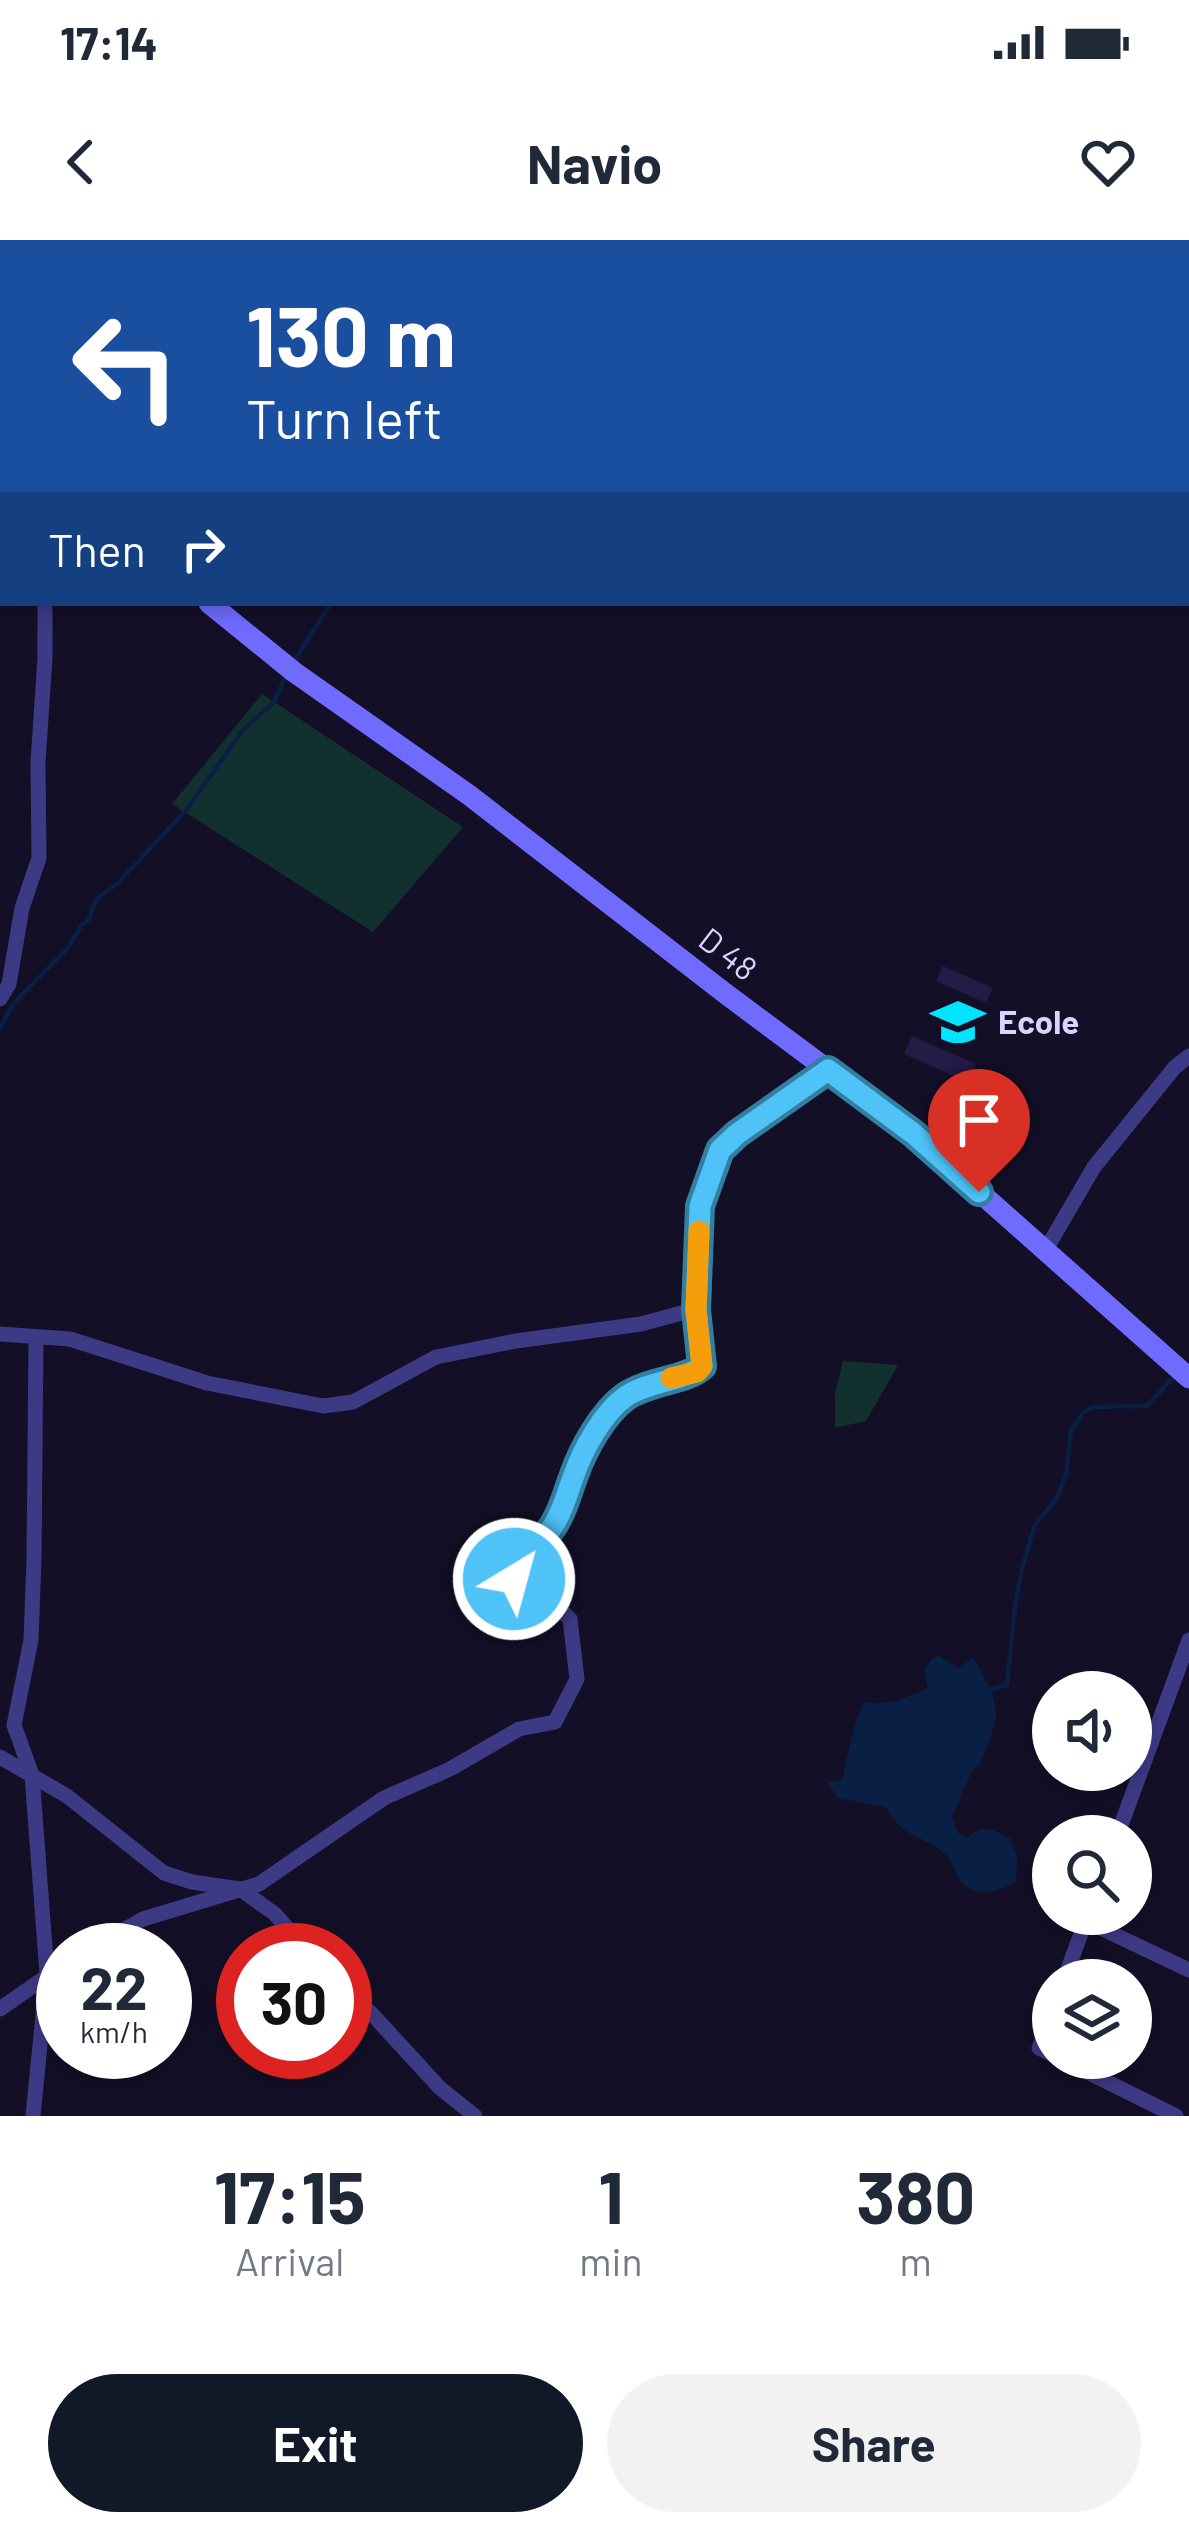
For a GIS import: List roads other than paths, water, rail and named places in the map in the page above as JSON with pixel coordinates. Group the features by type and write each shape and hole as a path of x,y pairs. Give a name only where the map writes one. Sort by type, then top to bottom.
{"street":[{"path":"0,999 9,984 22,908 39,858 45,606"},
{"name":"D 48","path":"213,606 290,668 470,795 914,1134 1189,1378"},
{"path":"1045,1251 1094,1167 1189,1056"},
{"path":"136,1923 259,1883 384,1798 519,1729 556,1722 578,1679 570,1619 541,1591 514,1579 518,1569 565,1508 574,1472 616,1404 632,1392 697,1372 702,1366 696,1310 700,1206 720,1150 828,1070"},
{"path":"0,1334 70,1339 207,1383 323,1406 353,1402 436,1357 640,1324 696,1310"},
{"path":"36,1337 31,1640 14,1725 32,1775 43,1923"},
{"path":"1125,1815 1188,1646"},
{"path":"0,1757 67,1796 164,1873 240,1889 282,1923"},
{"path":"1122,1935 1189,1970"},
{"path":"0,2009 36,1982"},
{"path":"372,2014 440,2089 475,2116"},
{"path":"33,2116 37,2079"},
{"path":"1102,2079 1176,2116"}],"water":[{"path":"939,1656 959,1668 973,1657 994,1700 992,1734 952,1816 958,1833 968,1838 984,1829 1011,1839 1017,1856 1016,1881 1002,1889 970,1889 958,1878 947,1855 906,1831 886,1807 838,1798 827,1782 842,1780 863,1702 888,1702 928,1688 924,1672"}],"waterway":[{"path":"292,664 329,606"},
{"path":"0,1029 13,1004 67,949 89,919 96,899 117,884 187,809 243,730 274,702 287,674"},
{"path":"992,1689 1007,1685 1022,1568 1035,1525 1057,1498 1066,1474 1071,1431 1092,1407 1147,1406 1177,1373"}],"place":[{"name":"Ecole","path":"958,1022"}]}
